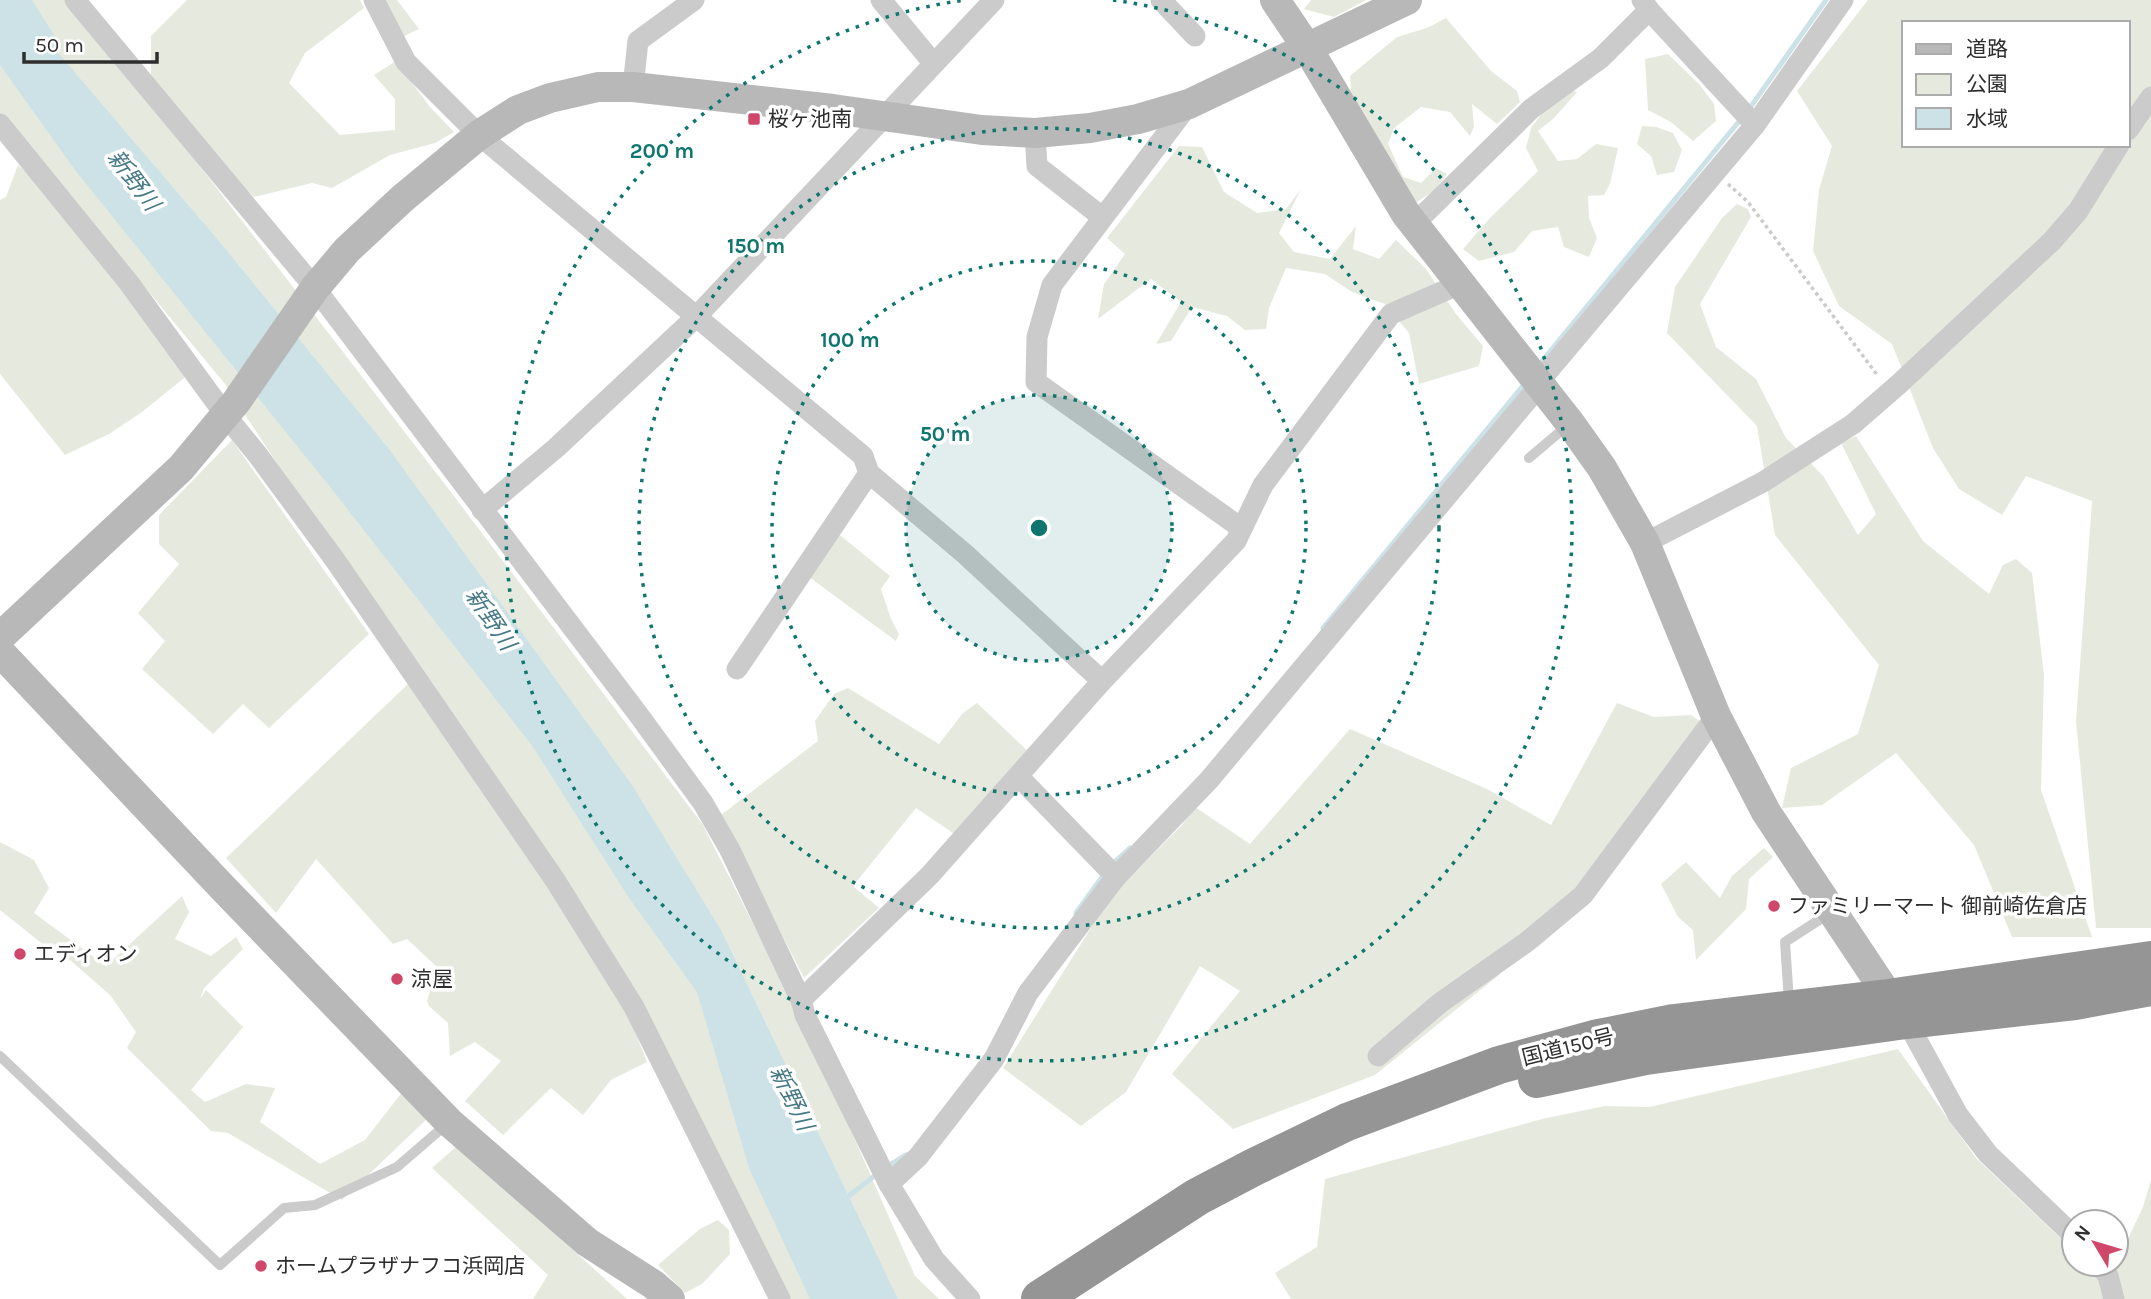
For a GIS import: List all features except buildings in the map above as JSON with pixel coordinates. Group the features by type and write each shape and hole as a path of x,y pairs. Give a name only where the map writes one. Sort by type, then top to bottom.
{"highway":[{"name":"国道150号","path":"1088,1299 1212,1216 1264,1187 1356,1143 1536,1080 1646,1056 2151,960"},
{"name":"国道150号","path":"1040,1299 1197,1196 1347,1122 1499,1065 1594,1039 1674,1023 1789,1008 1897,1009 2074,1000 2151,987"}],"street":[{"path":"75,0 482,510 703,803 730,850 801,1000 805,1014 889,1184 934,1259 970,1299"},
{"path":"374,0 406,62 479,135 863,456 869,473 965,554 1102,681"},
{"path":"633,87 638,41 694,0"},
{"path":"881,0 934,65"},
{"path":"482,510 556,448 696,317 994,0"},
{"path":"1161,0 1195,36"},
{"path":"1275,0 1308,49 1372,159 1414,224 1570,423 1602,468 1645,542 1716,716 1766,812 1897,1009 1958,1115 1988,1154 2060,1223"},
{"path":"0,637 181,468 231,409 312,294 347,250 403,198 479,135 518,110 550,98 598,88 633,87 833,108 982,130 1035,133 1090,128 1138,119 1189,104 1407,0"},
{"path":"889,1184 918,1157 994,1059 1028,993 1116,877 1209,780 1755,125 1843,0"},
{"path":"1414,224 1531,109 1601,58 1646,5 1755,125"},
{"path":"2130,127 2151,97"},
{"path":"1189,104 1052,285 1037,337 1036,382 1241,528"},
{"path":"0,124 231,409 257,454 334,560 555,880 621,985 780,1299"},
{"path":"1035,133 1037,166 1102,217"},
{"path":"1645,542 1763,482 1853,424 2052,241 2078,211 2118,147"},
{"path":"801,1000 930,875 1102,681 1236,541 1263,485 1391,314 1460,284"},
{"path":"737,670 869,473"},
{"path":"0,652 449,1122 587,1242 654,1285 670,1299"},
{"path":"1378,1056 1440,1003 1528,941 1583,895 1716,716"},
{"path":"1018,776 1116,877"},
{"path":"2109,1278 2114,1299"}],"lane":[{"path":"1529,458 1570,423"},
{"path":"1789,1008 1785,942 1832,912"},
{"path":"1,1057 220,1265 284,1208 314,1205 397,1167 449,1122"}],"path":[{"path":"1714,172 1748,202 1889,392"}],"green space":[{"path":"0,0 72,0 703,825 803,1022 915,1276 939,1299 786,1299 630,1019 647,1062 611,1080 583,1115 551,1088 503,1135 465,1101 501,1061 475,1042 450,1056 448,1023 427,1001 437,967 407,939 393,944 316,859 276,913 226,858 409,683 465,751 225,384 0,115"},
{"path":"187,0 360,0 364,8 305,53 289,83 340,135 395,130 395,99 374,75 396,61 430,107 454,132 435,143 390,155 332,188 312,183 254,197 224,169 151,75 151,36"},
{"path":"380,0 397,0 419,29 404,36"},
{"path":"1311,0 1366,0 1334,17 1304,9"},
{"path":"1868,0 2151,0 2151,928 2096,928 2076,721 2092,501 2026,476 2002,515 1959,489 1933,448 1892,344 1839,306 1813,251 1819,190 1832,146 1797,91"},
{"path":"1446,18 1491,71 1517,91 1520,102 1497,124 1472,104 1474,127 1470,136 1450,112 1421,107 1394,128 1388,144 1403,177 1421,183 1436,168 1447,174 1434,191 1415,203 1352,100 1350,76 1397,37 1427,28"},
{"path":"1668,54 1699,84 1714,104 1716,121 1693,141 1671,122 1648,110 1645,59"},
{"path":"1561,88 1577,92 1554,118 1538,131 1558,161 1577,159 1596,144 1618,148 1610,184 1604,195 1588,196 1589,218 1597,238 1589,257 1564,247 1558,227 1532,231 1514,252 1479,261 1463,249 1538,171 1526,148 1531,128"},
{"path":"1642,126 1656,127 1673,133 1682,150 1674,172 1657,175 1651,156 1637,144"},
{"path":"1179,146 1202,147 1224,192 1257,213 1286,209 1301,189 1279,233 1294,252 1330,259 1356,226 1353,249 1379,259 1396,240 1426,269 1456,314 1483,346 1479,366 1419,384 1409,333 1385,304 1352,292 1325,274 1286,268 1269,308 1266,329 1245,330 1227,316 1192,307 1171,341 1156,344 1181,302 1151,279 1098,319 1104,284 1125,254 1107,238"},
{"path":"18,165 44,186 189,374 142,412 109,434 65,455 0,374 0,200 6,197"},
{"path":"1737,204 1748,209 1751,217 1700,304 1716,347 1756,379 1786,438 1824,477 1858,535 1876,514 1841,443 1856,436 1923,541 1989,594 2003,565 2016,559 2032,573 2044,675 2041,790 2092,937 2012,937 1974,845 1896,753 1822,805 1782,808 1791,768 1858,734 1879,665 1775,535 1757,426 1667,333 1675,287 1722,218"},
{"path":"232,440 369,634 269,728 243,704 213,734 142,669 165,641 138,613 179,564 159,544 159,515"},
{"path":"835,531 890,576 881,589 899,634 896,641 805,574"},
{"path":"848,688 939,744 963,713 977,703 1031,754 956,835 916,808 853,886 879,908 804,978 721,815 818,741 815,721 834,694"},
{"path":"1617,703 1654,717 1691,715 1704,724 1607,856 1515,951 1499,975 1375,1075 1233,1129 1172,1074 1240,991 1200,966 1126,1092 1081,1126 1003,1068 1111,896 1182,825 1195,807 1250,844 1350,729 1487,789 1551,825"},
{"path":"0,842 34,860 49,888 34,913 106,966 182,896 189,912 175,939 211,956 236,937 243,949 204,988 200,999 206,990 243,1027 191,1090 205,1102 246,1084 275,1088 260,1122 320,1164 365,1140 403,1091 430,1116 342,1200 228,1133 211,1131 127,1048 136,1032 110,995 70,960 65,962 0,910"},
{"path":"1764,848 1773,857 1749,879 1746,909 1696,960 1693,930 1678,917 1661,884 1686,862 1720,898 1732,876"},
{"path":"1898,1049 1976,1158 2060,1238 2060,1278 2130,1278 2130,1234 2143,1207 2151,1180 2151,1299 1291,1299 1275,1273 1317,1247 1325,1179 1542,1119 1605,1106 1649,1107"},
{"path":"458,1145 627,1299 533,1299 548,1275 432,1168"},
{"path":"718,1220 729,1230 730,1254 702,1284 685,1293 658,1265 700,1229"}],"water":[{"path":"0,0 13,0 218,240 389,449 632,785 721,930 898,1299 810,1299 749,1168 697,992 629,898 533,747 334,492 75,170 0,65"}],"waterway":[{"name":"新野川","path":"13,0 42,46"},
{"path":"1747,112 1826,0"},
{"path":"1538,366 1741,119"},
{"path":"1323,628 1526,382"},
{"path":"1111,865 1130,848"},
{"path":"1076,913 1105,873"},
{"path":"885,1168 906,1155"},
{"path":"846,1198 877,1174"}],"place":[{"name":"桜ヶ池南","path":"754,119"},
{"name":"ファミリーマート 御前崎佐倉店","path":"1774,906"},
{"name":"エディオン","path":"20,954"},
{"name":"涼屋","path":"397,979"},
{"name":"ホームプラザナフコ浜岡店","path":"261,1266"}]}
